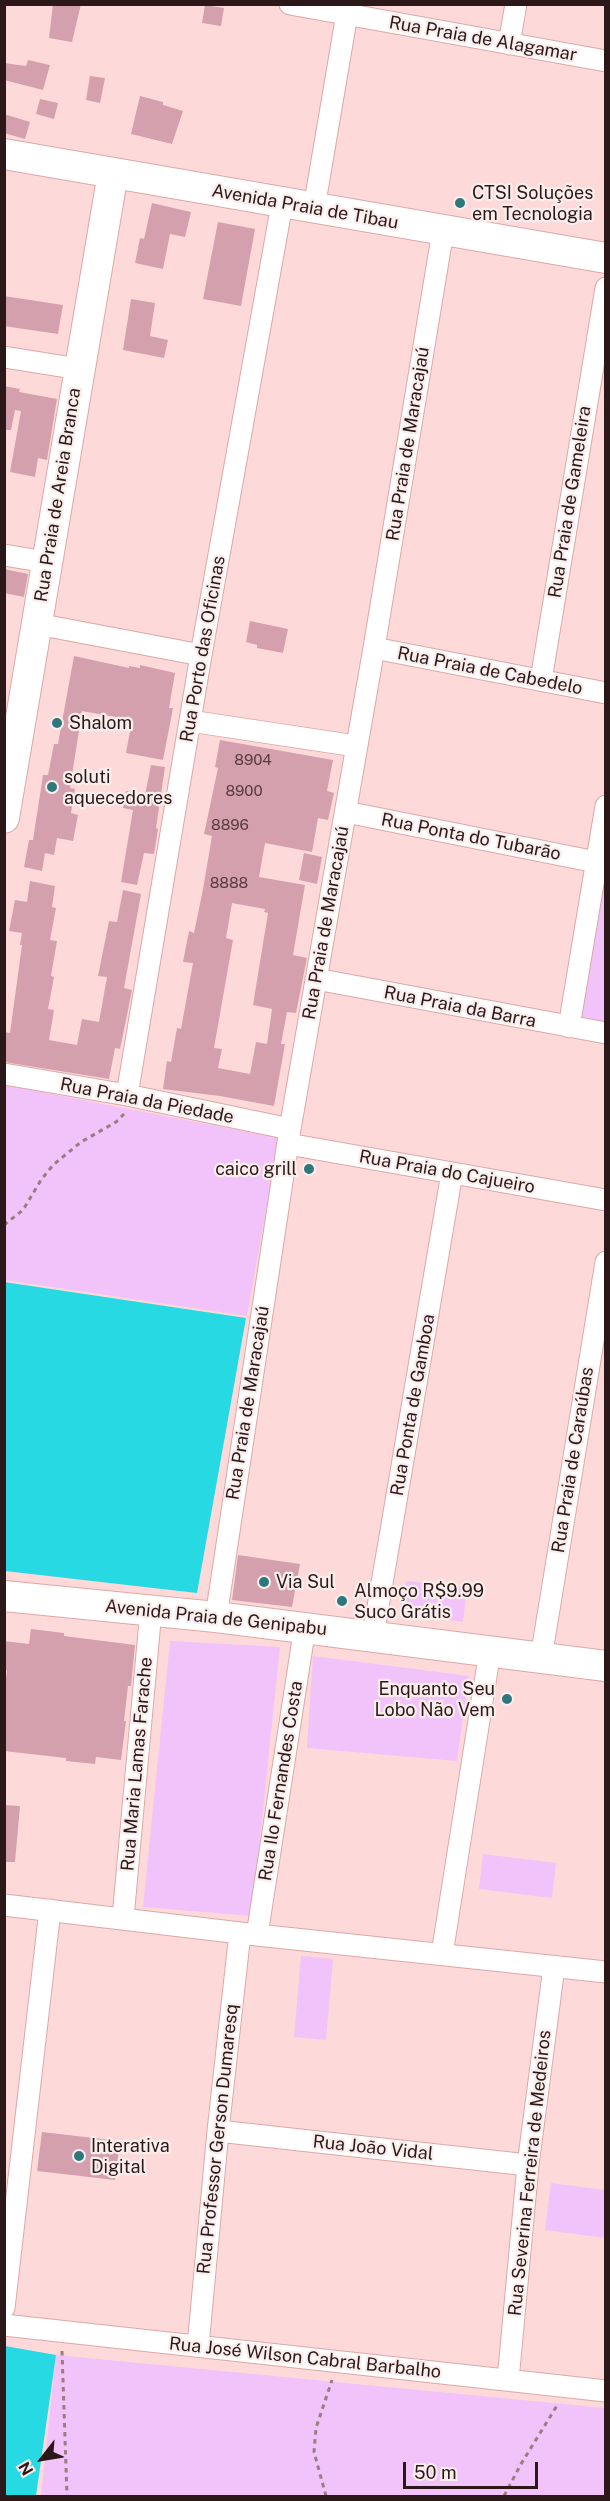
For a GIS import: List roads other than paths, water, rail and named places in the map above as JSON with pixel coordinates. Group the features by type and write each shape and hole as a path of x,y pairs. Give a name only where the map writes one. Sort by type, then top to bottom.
{"main road":[{"name":"Avenida Praia de Tibau","path":"4,154 282,204 606,258"},
{"name":"Rua Praia de Areia Branca","path":"4,818 10,755 37,624 113,173"},
{"name":"Avenida Praia de Genipabu","path":"4,1596 305,1627 606,1666"}],"street":[{"name":"Rua Praia de Alagamar","path":"290,4 606,61"},
{"path":"509,44 516,4"},
{"path":"314,208 347,14"},
{"name":"Rua Porto das Oficinas","path":"125,1105 201,656 282,204"},
{"name":"Rua Praia de Maracajaú","path":"216,1617 289,1136 374,648 443,231"},
{"name":"Rua Praia de Gameleira","path":"541,680 606,288"},
{"path":"4,357 79,369"},
{"path":"4,555 46,562"},
{"path":"37,624 201,656"},
{"name":"Rua Praia de Cabedelo","path":"374,648 606,693"},
{"path":"190,721 356,746"},
{"path":"569,1027 606,806"},
{"name":"Rua Ponta do Tubarão","path":"345,813 596,862"},
{"name":"Rua Praia da Barra","path":"316,979 606,1033"},
{"name":"Rua Praia da Piedade","path":"4,1074 125,1105 289,1136"},
{"name":"Rua Praia do Cajueiro","path":"289,1136 452,1173 606,1200"},
{"name":"Rua Ponta de Gamboa","path":"373,1636 452,1173"},
{"name":"Rua Praia de Caraúbas","path":"541,1658 606,1262"},
{"name":"Rua Maria Lamas Farache","path":"123,1918 151,1610"},
{"name":"Rua Ilo Fernandes Costa","path":"248,1934 305,1627"},
{"path":"442,1954 490,1652"},
{"path":"4,1905 248,1934 606,1972"},
{"path":"4,2308 50,1910"},
{"name":"Rua Professor Gerson Dumaresq","path":"198,2346 218,2131 248,1934"},
{"name":"Rua Severina Ferreira de Medeiros","path":"508,2380 528,2165 554,1967"},
{"name":"Rua João Vidal","path":"218,2131 528,2165"},
{"name":"Rua José Wilson Cabral Barbalho","path":"4,2325 606,2391"}],"water":[{"path":"4,1282 246,1318 197,1593 5,1571"},
{"path":"5,2346 56,2355 36,2496 5,2496"}],"place":[{"name":"CTSI Soluções em Tecnologia","path":"460,203"},
{"name":"Shalom","path":"57,723"},
{"name":"soluti aquecedores","path":"52,787"},
{"name":"caico grill","path":"309,1169"},
{"name":"Via Sul","path":"264,1582"},
{"name":"Almoço R$9.99 Suco Grátis","path":"342,1601"},
{"name":"Enquanto Seu Lobo Não Vem","path":"507,1699"},
{"name":"Interativa Digital","path":"79,2156"}]}
